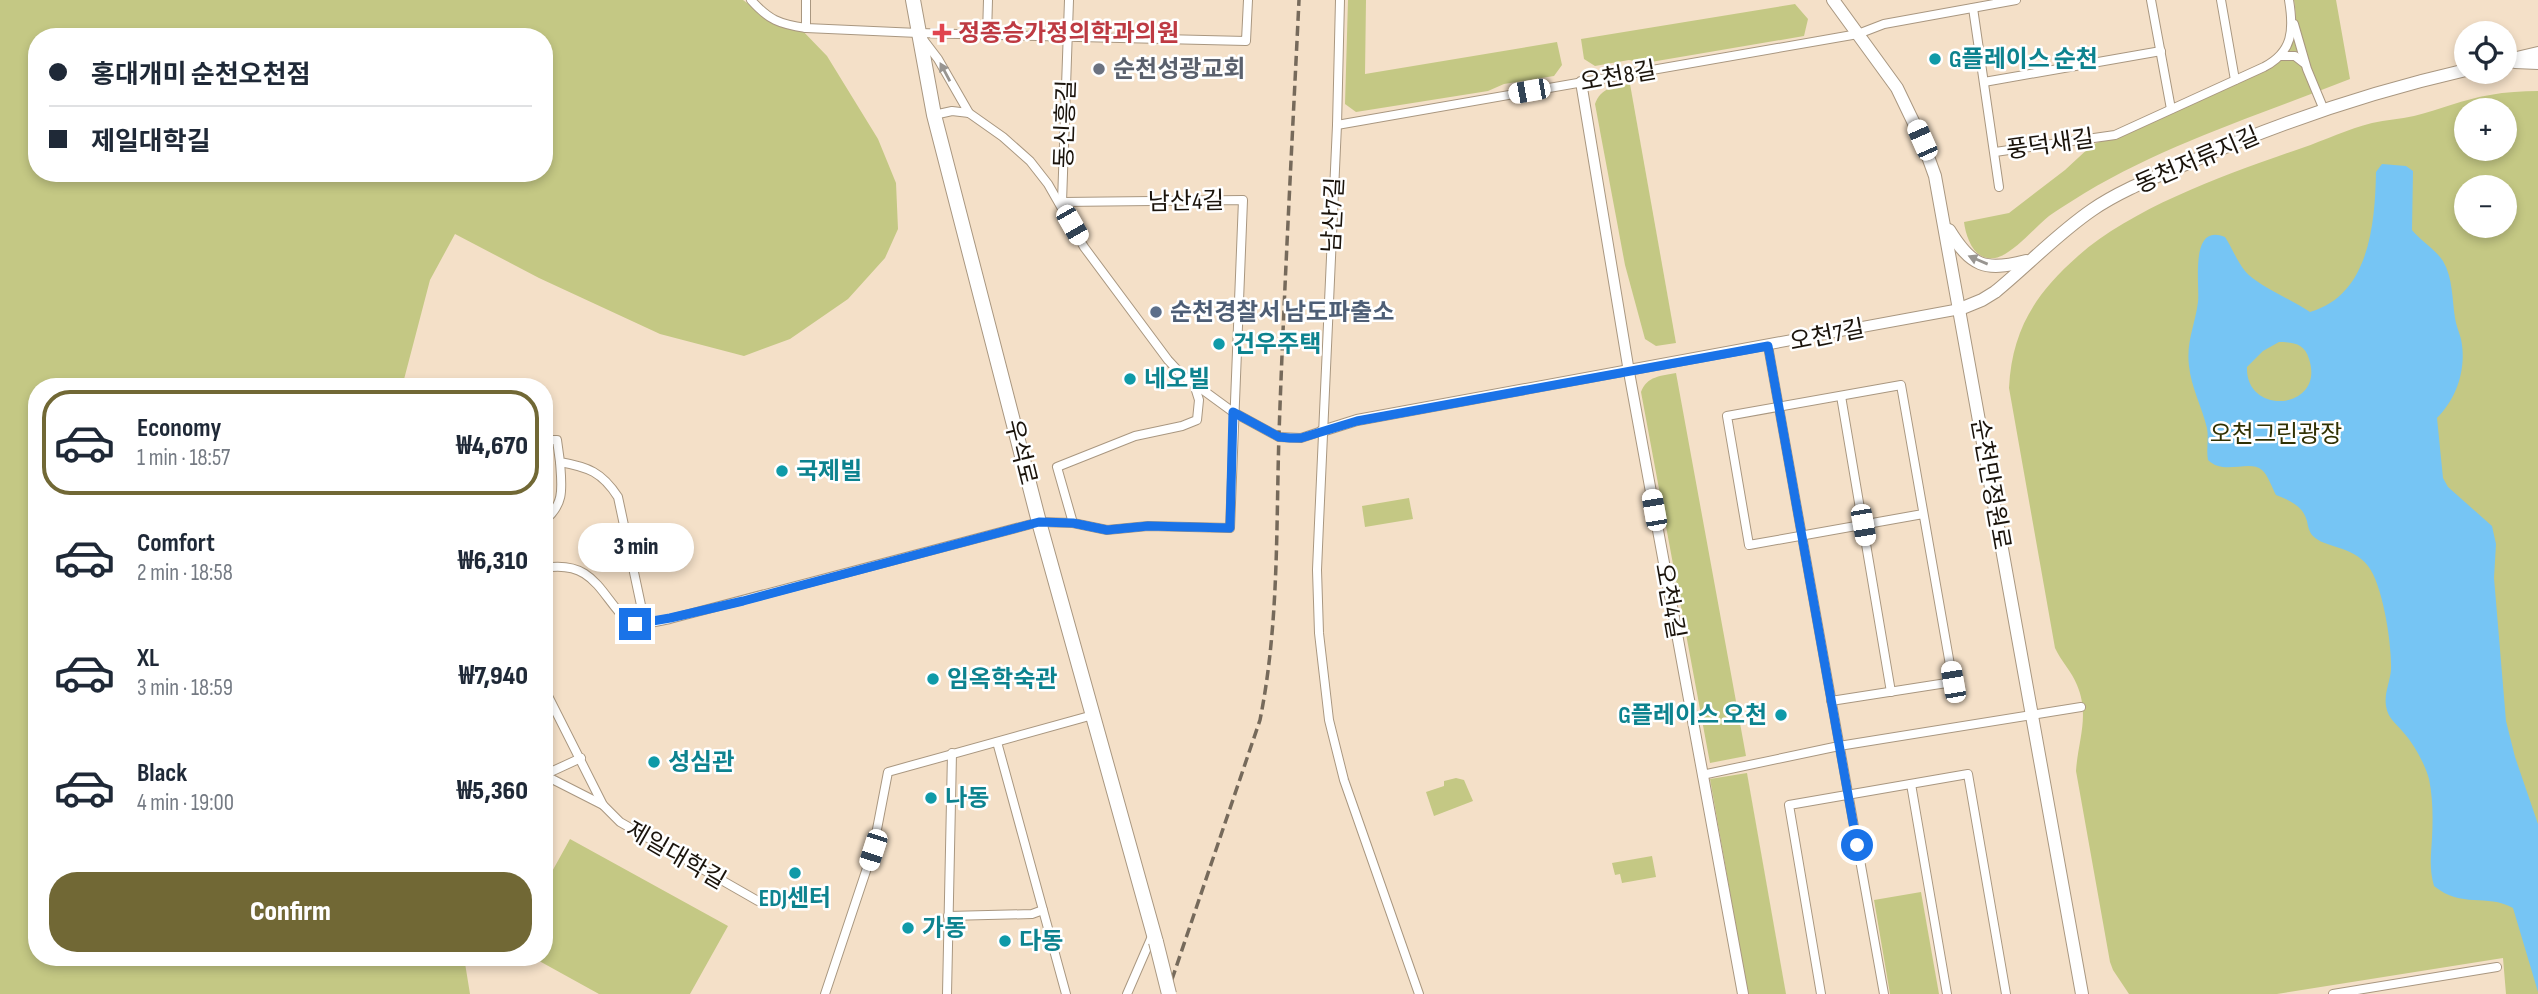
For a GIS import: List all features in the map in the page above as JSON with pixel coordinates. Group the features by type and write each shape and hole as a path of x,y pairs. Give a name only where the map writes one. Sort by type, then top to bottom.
{"main road":[{"name":"우석로","path":"913,0 934,115 1039,522 1169,994"},
{"name":"순천만정원로","path":"1833,0 1897,88 1912,118 1934,176 2082,994"},
{"path":"2517,58 2538,53"},
{"path":"2517,62 2538,63"},
{"name":"동천저류지길","path":"1960,309 1994,292 2073,223 2115,196 2228,145 2324,110 2454,73"},
{"path":"1944,221 1960,248 1973,260 1991,266 2006,266 2029,260"}],"street":[{"path":"751,0 765,16 775,21 806,27 918,33 1246,41 1248,0"},
{"path":"806,0 806,27"},
{"path":"987,35 988,0"},
{"name":"동신흥길","path":"1061,202 1069,0"},
{"name":"남산7길","path":"1340,0 1318,595 1329,720 1344,780 1419,994"},
{"path":"1858,34 1884,24 2016,0"},
{"path":"2151,0 2171,109"},
{"path":"2221,0 2235,79"},
{"path":"2290,4 2291,34 2281,56 2295,57 2306,65"},
{"path":"2290,4 2306,65 2324,110"},
{"name":"풍덕새길","path":"1973,8 1995,152 2115,135 2264,68 2281,56"},
{"path":"918,33 938,59 969,113 1003,137 1030,161 1048,184 1061,202 1084,247 1181,374 1233,412 1279,437 1301,438 1322,431"},
{"name":"오천8길","path":"1337,125 1858,34"},
{"path":"1984,82 2161,51"},
{"name":"오천4길","path":"1580,82 1629,372 1743,994"},
{"path":"934,115 952,111 969,113"},
{"path":"1995,152 1999,187"},
{"name":"남산4길","path":"1061,202 1243,201 1230,528 1148,526 1107,530 1073,523"},
{"name":"오천7길","path":"1322,431 1357,421 1960,309"},
{"path":"1768,346 1884,994"},
{"path":"553,568 570,567 584,572 601,587 628,622 645,624 743,601 1039,522 1073,523 1057,467 1135,436 1198,421 1199,400 1195,384"},
{"path":"1831,701 1953,682 1901,385 1727,416 1749,545 1923,514"},
{"path":"1841,396 1891,692"},
{"path":"553,440 557,440 562,484 560,504 553,514"},
{"path":"560,462 588,467 611,485 618,497 645,624"},
{"name":"제일대학길","path":"553,705 603,805 620,822 758,901"},
{"path":"1702,775 1839,746 2081,707"},
{"path":"825,994 873,850 888,772 1093,715"},
{"path":"997,742 1066,994"},
{"path":"947,994 952,753"},
{"path":"553,771 581,758"},
{"path":"1821,994 1789,805 1968,774 2006,994"},
{"path":"553,780 603,805"},
{"path":"1910,784 1947,994"},
{"path":"948,916 1032,914 1043,910"},
{"path":"1127,994 1154,938"},
{"path":"2333,994 2497,968"}],"green space":[{"path":"0,0 743,0 765,16 798,26 827,56 878,139 896,183 898,229 885,258 848,299 790,339 744,356 660,334 539,278 455,234 430,280 404,378 28,378 28,966 465,966 470,994 0,994"},
{"path":"1348,0 1366,0 1365,74 1557,42 1562,65 1554,76 1504,84 1488,91 1356,112 1345,104"},
{"path":"2294,0 2336,0 2350,79 2172,148 2138,164 2054,212 2002,256 1988,258 1972,247 1964,222 2009,213 2065,170 2092,145 2270,69 2284,54 2295,30"},
{"path":"1795,4 1808,19 1804,36 1645,63 1629,60 1595,66 1584,59 1581,39"},
{"path":"1630,84 1676,343 1656,346 1645,339 1625,265 1595,104 1604,91"},
{"name":"오천그린광장","path":"2538,91 2538,994 2506,994 2503,958 2277,994 2129,994 2110,962 2076,771 2083,707 2075,680 2055,648 2009,388 2015,348 2028,314 2050,284 2078,256 2101,238 2155,206 2245,168 2363,125 2414,116 2454,104 2454,161 2517,161 2517,98 2477,98 2508,92"},
{"path":"1676,373 1746,756 1710,763 1641,392 1651,380"},
{"path":"1409,498 1413,519 1365,527 1362,506"},
{"path":"1747,773 1786,994 1748,994 1710,779"},
{"path":"1456,778 1464,780 1473,801 1434,816 1426,792 1444,786 1444,781"},
{"path":"570,839 728,926 690,994 599,994 548,966 553,966 553,870"},
{"path":"1652,856 1656,877 1622,883 1620,874 1615,875 1612,863"},
{"path":"1921,892 1939,994 1890,994 1874,900"}],"water":[{"path":"2382,164 2406,166 2413,171 2412,230 2440,257 2450,281 2463,361 2455,392 2437,418 2443,478 2448,487 2492,526 2496,544 2494,578 2506,721 2538,824 2538,992 2513,908 2493,901 2454,897 2434,886 2431,868 2433,816 2429,779 2415,748 2390,718 2387,710 2386,697 2391,670 2390,646 2382,601 2368,566 2354,554 2313,536 2299,507 2276,495 2262,470 2250,466 2221,467 2208,460 2207,428 2190,374 2188,357 2198,302 2199,257 2206,238 2214,235 2225,237 2239,263 2250,276 2310,312 2330,303 2345,290 2357,274 2365,256 2374,214 2376,172","holes":["2279,342 2294,343 2305,350 2311,376 2306,389 2296,397 2284,401 2270,400 2258,394 2250,383 2247,367 2263,351"]}],"railway":[{"path":"1167,994 1260,720 1271,649 1299,0"}],"place":[{"name":"정종승가정의학과의원","path":"942,33"},
{"name":"G플레이스 순천","path":"1935,59"},
{"name":"순천성광교회","path":"1099,69"},
{"name":"순천경찰서 남도파출소","path":"1156,312"},
{"name":"건우주택","path":"1219,344"},
{"name":"네오빌","path":"1130,379"},
{"name":"국제빌","path":"782,471"},
{"name":"임옥학숙관","path":"933,679"},
{"name":"G플레이스 오천","path":"1781,715"},
{"name":"성심관","path":"654,762"},
{"name":"나동","path":"931,798"},
{"name":"EDJ센터","path":"795,873"},
{"name":"가동","path":"908,928"},
{"name":"다동","path":"1005,941"}],"route":[{"path":"635,624 743,601 1039,522 1073,523 1096,530 1148,526 1230,528 1233,412 1279,437 1301,438 1357,421 1768,346 1857,845"}]}
